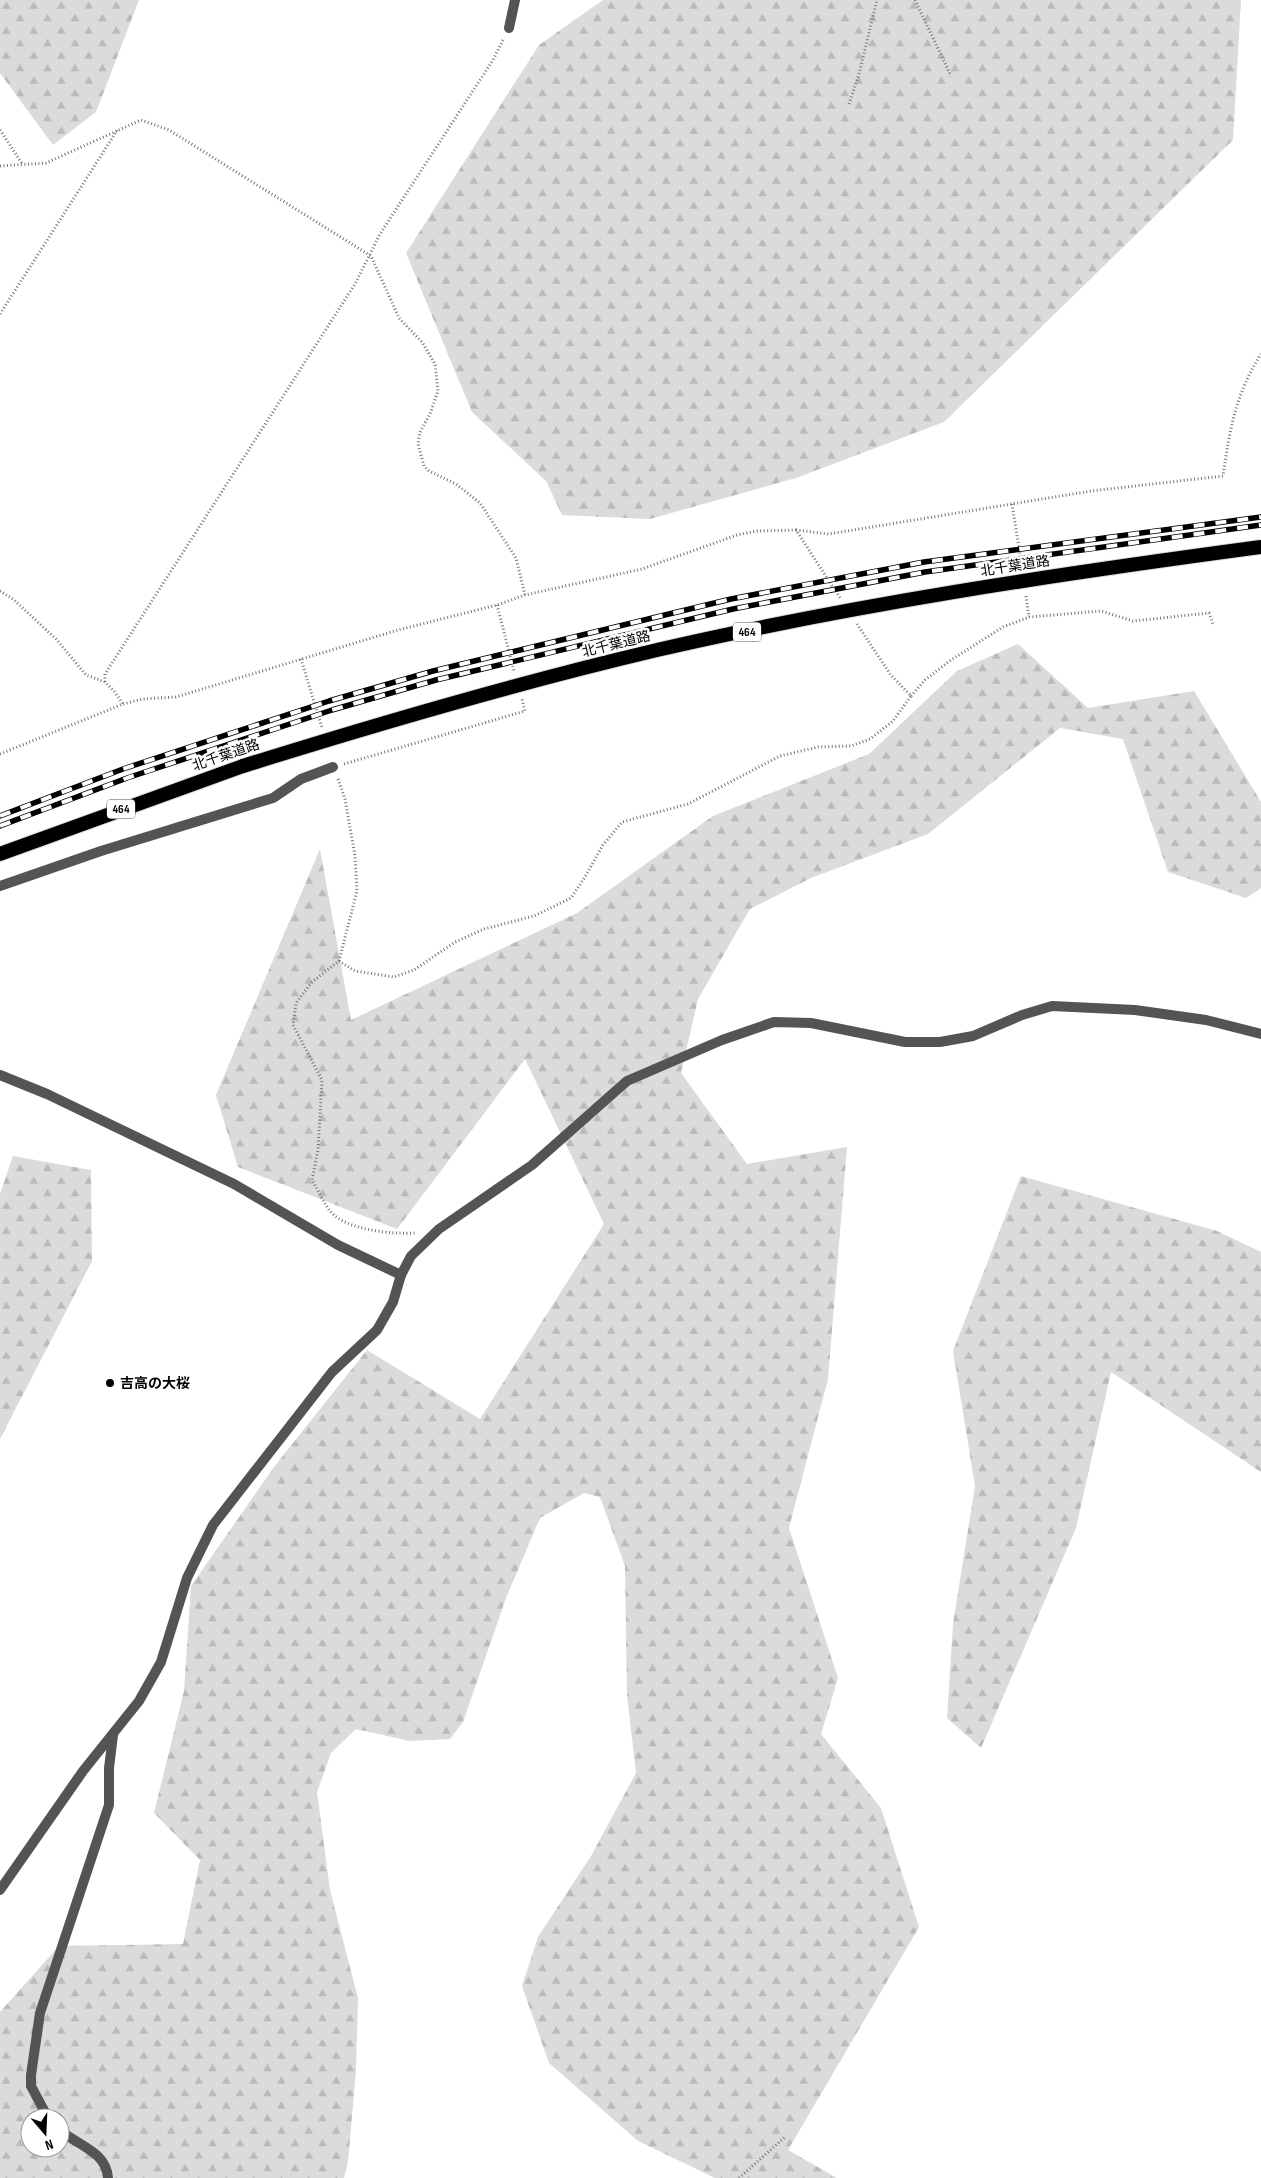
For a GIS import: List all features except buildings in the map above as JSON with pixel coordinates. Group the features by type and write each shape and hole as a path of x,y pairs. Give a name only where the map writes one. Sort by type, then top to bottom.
{"highway":[{"name":"北千葉道路","path":"0,854 244,766 384,722 658,650 942,594 1113,567 1261,547"}],"street":[{"path":"509,28 515,0"},
{"path":"0,886 101,851 273,798 301,779 333,767"},
{"path":"0,1890 83,1771 138,1701 160,1662 187,1578 213,1526 332,1372 377,1330 393,1302 401,1275 411,1256 439,1229 532,1165 627,1080 722,1040 774,1022 812,1024 905,1042 940,1042 973,1036 1022,1015 1052,1006 1134,1010 1206,1020 1261,1034"},
{"path":"0,1075 47,1094 234,1184 338,1246 401,1275"},
{"path":"43,2108 31,2086 40,2012 108,1805 109,1768 113,1735"},
{"path":"70,2137 101,2158 106,2165 108,2178"}],"path":[{"path":"849,104 859,74 877,0"},
{"path":"915,0 951,76"},
{"path":"105,682 105,674 371,256 380,234 493,60 509,28"},
{"path":"0,166 46,163 65,156 118,128 141,120 169,130 371,256 398,318 422,342 435,364 438,392 420,432 418,444 424,466 429,472 456,484 480,503 516,558 524,595"},
{"path":"0,314 118,128"},
{"path":"0,130 23,166"},
{"path":"0,754 123,704 143,700 176,698 301,659 524,595 642,570 737,535 757,530 796,530 830,534 1091,491 1223,476 1232,418 1248,375 1261,354"},
{"path":"1012,504 1022,570"},
{"path":"796,530 843,602"},
{"path":"1025,589 1029,617"},
{"path":"0,591 13,599 56,639 86,675 105,682 123,704"},
{"path":"339,961 355,971 394,977 414,970 455,942 476,932 534,916 571,898 603,845 622,822 688,804 780,756 818,747 851,746 870,739 893,721 925,680 1003,627 1029,617 1101,611 1133,621 1209,614 1213,624"},
{"path":"854,618 890,674 911,696"},
{"path":"301,659 323,731"},
{"path":"333,767 345,799 355,856 357,891 339,961 312,982 296,1002 293,1025 322,1080 318,1150 312,1180 331,1212 366,1230 414,1233 439,1229"},
{"path":"739,2178 785,2137"}],"green space":[{"path":"0,0 139,0 96,112 53,145 0,73"},
{"path":"603,0 1241,0 1233,140 944,422 796,478 650,519 562,515 546,481 472,412 406,253 539,45"},
{"path":"1018,644 1088,708 1194,691 1261,802 1261,888 1246,898 1168,872 1123,739 1060,728 928,834 811,878 750,909 698,999 681,1073 747,1164 847,1147 828,1379 789,1528 838,1678 821,1734 881,1808 919,1927 788,2150 837,2178 715,2178 638,2141 549,2063 522,1986 538,1937 591,1856 636,1773 627,1695 625,1566 600,1497 584,1493 540,1518 506,1598 463,1722 450,1739 410,1741 356,1729 331,1753 317,1792 330,1890 358,1998 356,2070 348,2162 344,2178 0,2178 0,2012 59,1946 183,1944 200,1860 154,1813 184,1691 191,1586 274,1467 367,1350 480,1419 604,1224 525,1059 397,1229 238,1167 216,1095 320,849 351,1020 577,913 713,816 869,754 957,671"},
{"path":"13,1156 91,1170 92,1261 0,1439 0,1194"},
{"path":"1021,1176 1217,1231 1261,1252 1261,1472 1111,1372 1076,1528 981,1748 947,1718 953,1624 975,1486 953,1351"}],"railway":[{"path":"0,816 123,769 329,701 433,671 731,599 924,562 1261,517"},
{"path":"0,826 127,778 332,710 436,680 733,609 925,572 1261,525"}],"place":[{"name":"吉高の大桜","path":"110,1383"}]}
